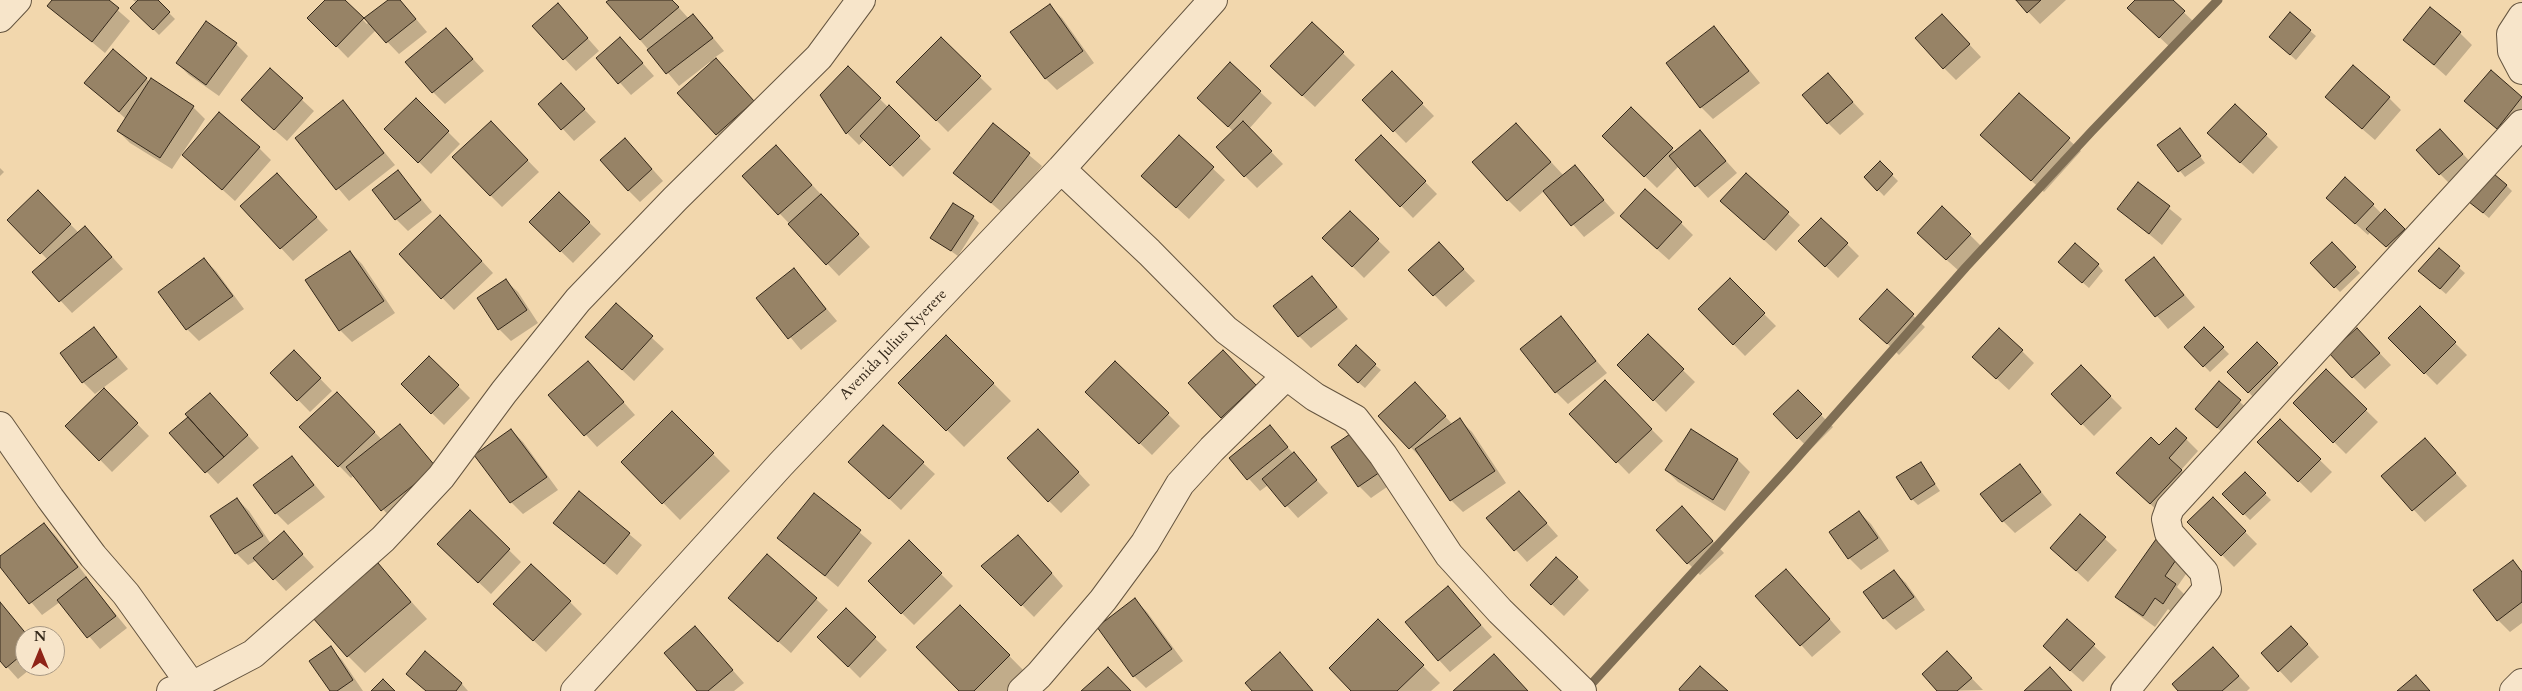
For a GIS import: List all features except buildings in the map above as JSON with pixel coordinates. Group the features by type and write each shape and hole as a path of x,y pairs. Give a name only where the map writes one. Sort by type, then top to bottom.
{"street":[{"path":"0,18 17,0"},
{"path":"0,426 66,520 126,594 182,689 253,654 383,539 442,477 504,392 578,300 675,199 818,57 861,0"},
{"name":"Avenida Julius Nyerere","path":"574,691 781,464 1060,169 1213,0"},
{"path":"2522,17 2511,34 2512,51 2522,70"},
{"path":"2124,691 2207,590 2204,572 2169,533 2166,519 2170,508 2522,124"},
{"path":"1060,169 1150,252 1226,330 1315,397 1355,420 1383,455 1449,556 1569,687"},
{"path":"1022,691 1103,600 1145,543 1180,484 1212,449 1286,376"},
{"path":"2514,691 2522,683"}],"waterway":[{"path":"1585,691 1789,467 1966,267 2092,131 2218,0"}]}
